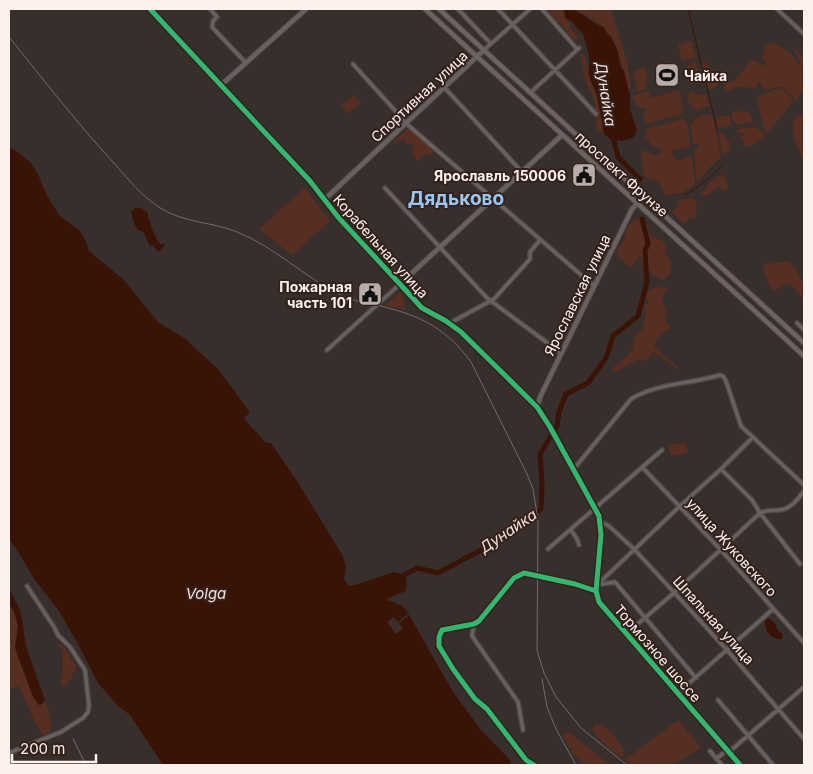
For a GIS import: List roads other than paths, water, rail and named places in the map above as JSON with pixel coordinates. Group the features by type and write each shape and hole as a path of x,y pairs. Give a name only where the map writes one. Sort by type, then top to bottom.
{"main road":[{"name":"проспект Фрунзе","path":"425,9 804,356"},
{"name":"проспект Фрунзе","path":"439,9 804,343"}],"street":[{"path":"150,9 220,86 306,9"},
{"path":"210,9 217,17 213,21 212,27 246,62"},
{"path":"460,9 490,44"},
{"path":"498,9 596,114"},
{"name":"Спортивная улица","path":"324,200 490,44 530,9"},
{"path":"530,93 578,48 542,9"},
{"path":"777,9 804,34"},
{"path":"353,64 407,123 594,286"},
{"name":"Корабельная улица","path":"220,86 310,181 338,217 425,311 450,323 472,342 537,407"},
{"path":"444,87 522,172"},
{"path":"327,350 442,248 562,135"},
{"path":"385,188 491,301 561,354"},
{"name":"Ярославская улица","path":"537,407 540,395 632,209 644,196"},
{"path":"450,323 491,301 530,259 530,252 540,240"},
{"path":"797,323 804,330"},
{"path":"573,470 631,399 652,389 720,375 724,376 740,426 804,485"},
{"name":"Тормозное шоссе","path":"537,407 595,509 600,524 596,586 599,602 740,765"},
{"path":"596,586 752,438"},
{"path":"548,549 662,450"},
{"name":"улица Жуковского","path":"642,467 720,548 804,643"},
{"path":"721,469 746,493 800,564"},
{"path":"627,633 675,592 720,548 760,513 773,509 780,510 790,506 804,491"},
{"name":"Шпальная улица","path":"600,524 603,523 609,526 675,592 804,740"},
{"path":"571,530 579,546"},
{"path":"534,765 526,760 453,669 439,646 439,637 442,630 474,624 479,621 514,578 524,573 575,584 596,591"},
{"path":"596,586 615,582 696,678"},
{"path":"13,765 9,755 61,732 83,718 88,712 89,706 85,670 70,647 58,635 27,586"},
{"path":"678,693 773,609"},
{"path":"474,624 472,636 518,702 524,730"},
{"path":"716,759 747,736 804,687"},
{"path":"718,700 772,765"},
{"path":"710,751 722,765"}],"water":[{"path":"564,9 580,13 604,27 605,31 612,38 618,52 621,68 624,71 630,96 630,109 637,130 633,138 622,141 616,140 614,142 604,134 597,96 589,76 589,55 583,34 573,22 565,18"},
{"name":"Volga","path":"9,147 30,162 38,174 47,196 60,216 79,230 85,239 89,251 124,280 158,322 184,338 219,370 249,411 249,414 244,418 245,420 266,443 271,443 299,484 341,553 346,566 344,579 349,586 394,572 404,575 407,581 406,591 386,599 402,606 407,611 453,692 481,730 510,760 511,765 163,765 130,715 118,706 98,683 59,611 35,580 9,539"},
{"path":"135,208 141,208 148,213 148,218 156,237 160,244 164,243 165,245 160,251 158,252 154,246 150,246 143,232 138,230 134,224 131,212"},
{"path":"9,588 21,612 26,647 44,697 44,702 39,705 33,697 15,648 18,626 14,612 9,604"},
{"path":"768,619 776,624 777,629 783,635 782,639 775,638 769,634 765,624 765,620"}],"waterway":[{"path":"688,9 717,129"},
{"name":"Дунайка","path":"613,137 618,157 640,179"},
{"path":"684,196 706,181 722,165"},
{"name":"Дунайка","path":"399,578 417,568 438,573 494,543 541,509 540,454 557,426 559,412 566,394 588,383 606,358 613,336 638,316 647,282 645,251 648,243 642,219"}],"railway":[{"path":"9,37 99,147 148,199 162,209 180,217 228,229 251,238 327,288 355,300 395,310 420,319 442,332 462,350 471,362 533,489 538,520 537,650 544,673 556,697 581,728 627,765"},
{"path":"542,679 547,707 556,729 576,765"},
{"path":"73,739 86,765"}],"place":[{"name":"Чайка","path":"667,75"},
{"name":"Ярославль 150006","path":"584,175"},
{"name":"Пожарная часть 101","path":"370,294"}],"district":[{"name":"Дядьково","path":"456,198"}]}
